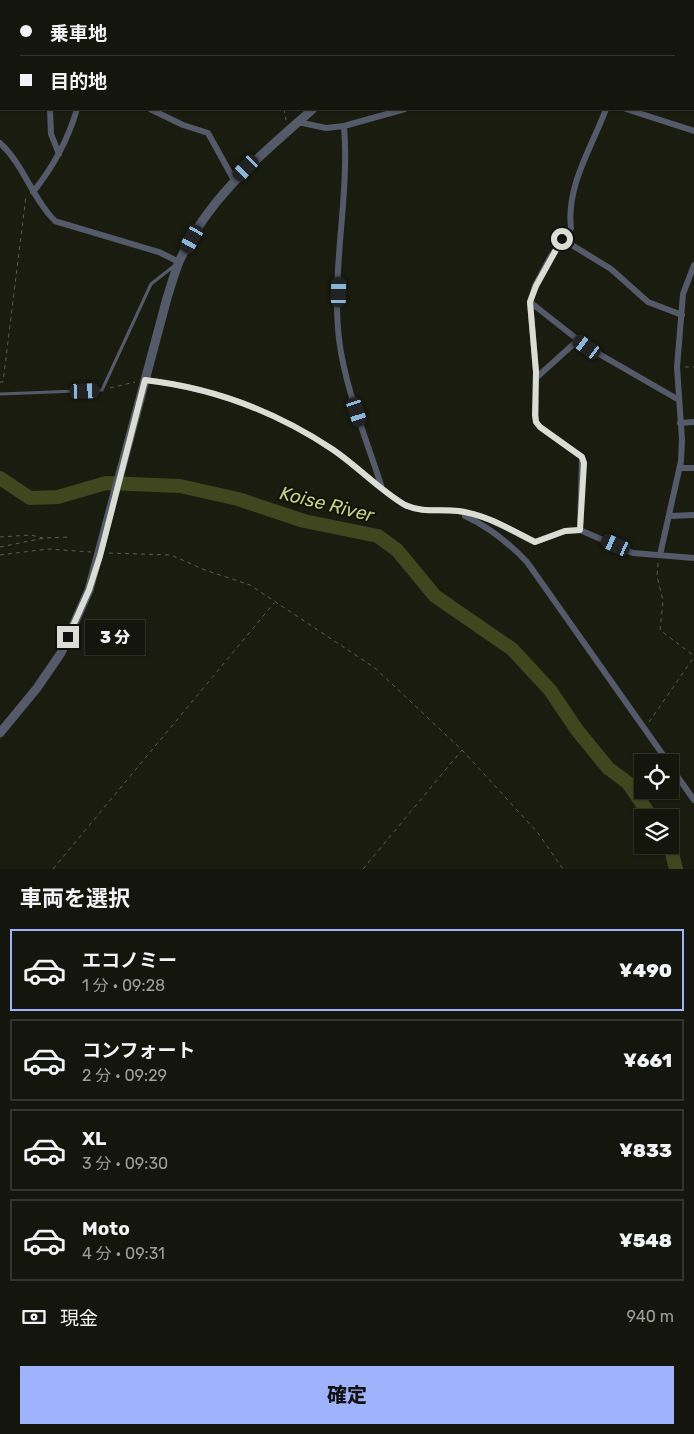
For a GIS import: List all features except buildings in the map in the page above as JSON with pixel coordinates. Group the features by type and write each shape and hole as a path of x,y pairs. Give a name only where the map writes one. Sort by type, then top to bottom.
{"street":[{"path":"50,110 51,134 59,154"},
{"path":"33,192 49,172 59,154 69,135 77,110"},
{"path":"152,110 183,125 208,133 234,180"},
{"path":"0,733 38,688 61,652 89,590 106,533 145,380 179,262 198,227 218,197 234,180 312,110"},
{"path":"298,122 326,128 344,126 403,110"},
{"path":"580,530 584,463 582,457 536,422 536,378 530,302 539,278 562,239 571,228 570,208 575,184 606,110"},
{"path":"629,110 694,131"},
{"path":"344,126 345,186 339,277 340,338 357,412 381,486"},
{"path":"0,144 12,154 33,192 46,212 55,221 159,252 179,262"},
{"path":"562,239 611,269 648,302 682,315"},
{"path":"660,555 670,516 683,446 676,378 683,294 694,265"},
{"path":"530,302 578,340 678,400"},
{"path":"536,378 578,340"},
{"path":"145,380 181,384 260,408 332,449 405,505 421,510 458,511 488,518 535,542 565,531 580,530 633,553 694,558"},
{"path":"680,423 694,422"},
{"path":"680,468 694,468"},
{"path":"458,511 480,523 510,545 527,562 662,754"},
{"path":"670,516 694,515"},
{"path":"679,779 694,800"}],"lane":[{"path":"0,394 102,390 151,284 179,262"}],"path":[{"path":"284,110 288,131"},
{"path":"0,382 3,382 26,196 33,192"},
{"path":"685,367 694,367"},
{"path":"102,390 145,380"},
{"path":"0,537 31,536 44,538"},
{"path":"0,547 44,538 69,536"},
{"path":"0,555 48,548 91,552"},
{"path":"109,553 171,555 205,570 250,585 375,668 462,750 538,833 563,869"},
{"path":"644,729 694,656 660,630 663,601 657,576 660,555"},
{"path":"53,869 275,603"},
{"path":"363,869 462,750"}],"waterway":[{"name":"Koise River","path":"0,478 30,498 58,497 106,483 180,486 238,499 304,521 378,536 397,550 435,596 512,649 550,690 577,730 608,768 628,783 646,809"},
{"name":"Koise River","path":"672,854 676,869"}],"route":[{"path":"68,637 89,590 100,556 145,380 181,384 227,396 260,408 332,449 405,505 421,510 458,511 488,518 535,542 565,531 580,530 584,463 582,457 540,427 536,422 535,415 536,372 530,302 551,256 562,239"}]}
